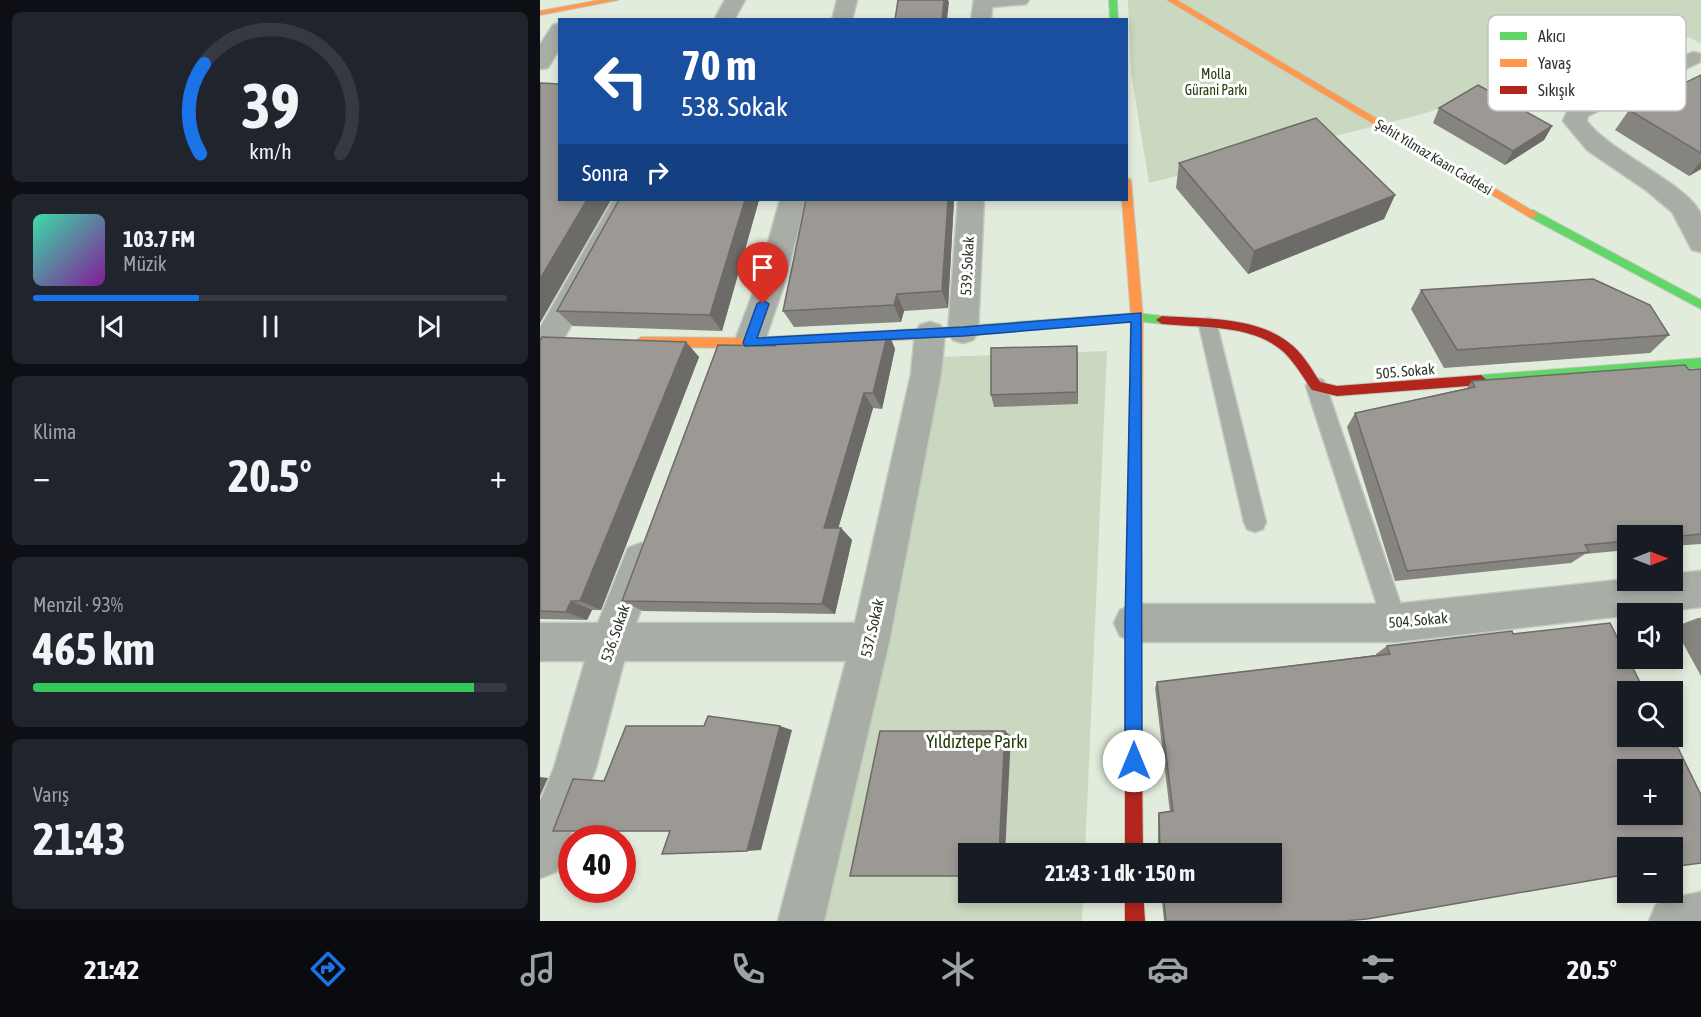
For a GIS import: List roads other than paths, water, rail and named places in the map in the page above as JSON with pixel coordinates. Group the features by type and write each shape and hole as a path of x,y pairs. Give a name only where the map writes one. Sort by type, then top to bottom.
{"street":[{"path":"540,13 569,14 614,0"},
{"path":"725,18 735,0"},
{"path":"842,18 847,0"},
{"path":"981,18 982,2 1019,0"},
{"path":"1113,0 1114,18"},
{"name":"Şehit Yılmaz Kaan Caddesi","path":"1171,0 1512,203 1701,305"},
{"path":"540,63 558,32"},
{"path":"1686,61 1693,58"},
{"path":"1579,111 1575,121 1588,136 1611,156 1682,206 1701,243"},
{"path":"547,343 624,201"},
{"path":"727,354 770,285 793,201"},
{"name":"539. Sokak","path":"947,332 971,201"},
{"path":"1128,201 1137,316 1133,623 1134,843"},
{"path":"629,341 727,354 1137,316 1259,331 1283,344 1316,386"},
{"name":"537. Sokak","path":"801,921 870,642 926,374 947,332"},
{"name":"505. Sokak","path":"1316,386 1337,391 1370,390 1701,363"},
{"name":"536. Sokak","path":"540,856 575,768 610,642 652,530"},
{"name":"504. Sokak","path":"1133,623 1395,623 1701,590"},
{"path":"540,642 870,642"},
{"path":"1134,903 1135,921"},
{"path":"1672,921 1701,915"}],"lane":[{"path":"1208,325 1255,522"},
{"path":"1316,386 1395,623"}],"park label":[{"name":"Molla Gürani Parkı","path":"1216,82"},
{"name":"Yıldıztepe Parkı","path":"977,741"}]}
